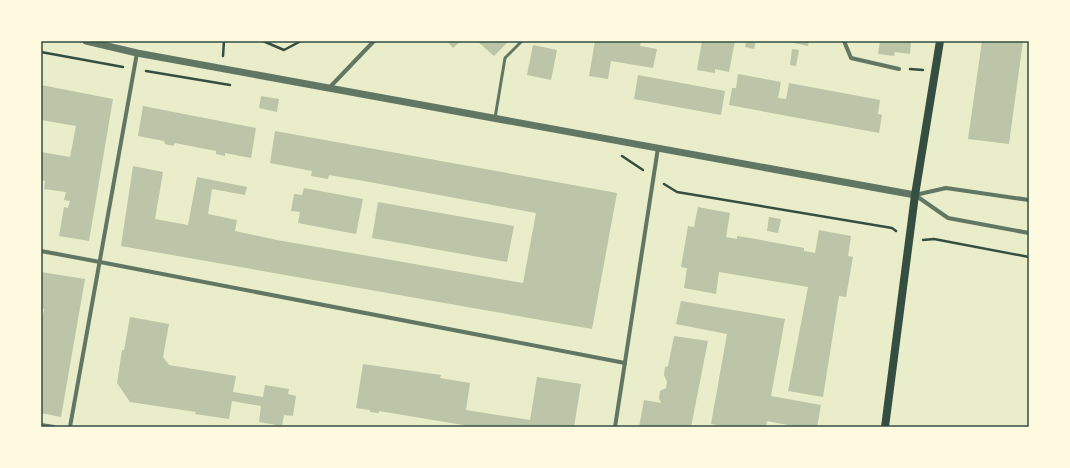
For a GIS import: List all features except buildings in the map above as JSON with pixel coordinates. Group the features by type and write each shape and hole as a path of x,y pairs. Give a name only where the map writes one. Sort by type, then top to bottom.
{"main road":[{"path":"885,427 916,195 940,41"}],"street":[{"path":"86,41 137,53 916,195 946,188 1029,200"},
{"path":"330,87 374,41"},
{"path":"844,41 851,58 899,69"},
{"path":"70,427 137,53"},
{"path":"615,427 658,148"},
{"path":"916,195 948,218 1029,233"},
{"path":"41,251 625,363"},
{"path":"41,425 54,427"}],"lane":[{"path":"495,118 506,58 522,41"}],"path":[{"path":"263,41 284,50 301,41"},
{"path":"41,52 237,86"},
{"path":"899,69 935,71"},
{"path":"620,154 677,192 892,228 910,240 934,239 1029,257"}]}
